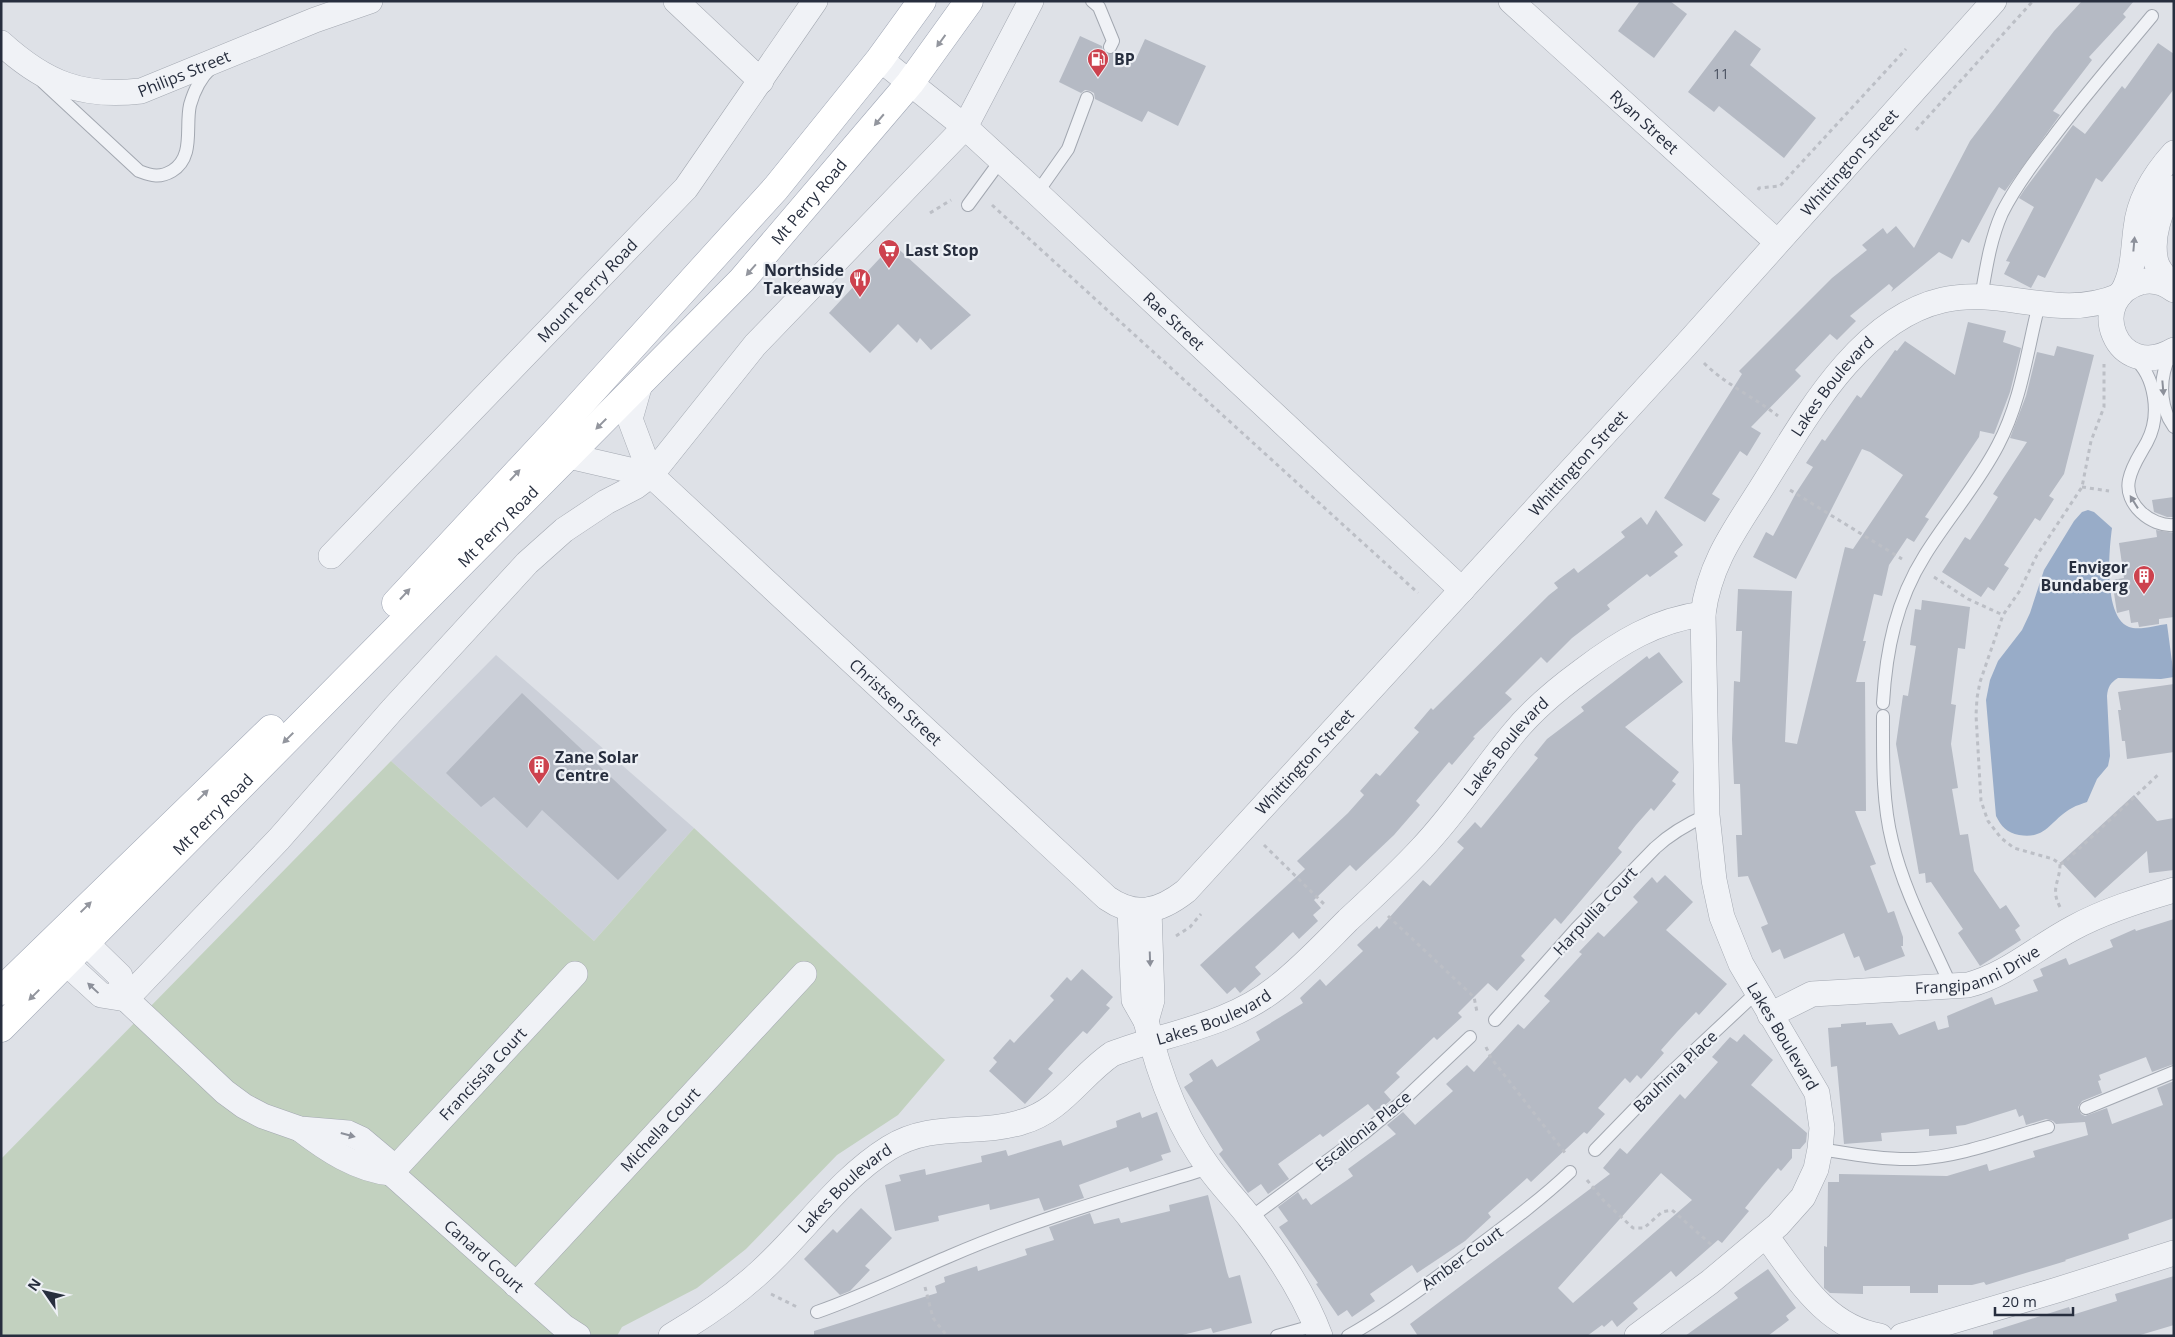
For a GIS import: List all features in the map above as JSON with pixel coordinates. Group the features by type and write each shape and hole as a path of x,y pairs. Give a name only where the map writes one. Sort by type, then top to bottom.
{"main road":[{"name":"Mt Perry Road","path":"1,1028 66,944 343,660 555,432 769,195 880,59 922,1"},
{"name":"Mt Perry Road","path":"1,991 66,944 422,602 570,456 742,280 910,83 969,1"}],"street":[{"name":"Philips Street","path":"1,43 24,64 48,78 95,93 118,94 141,91 222,56 311,11 370,1"},
{"path":"676,1 761,81"},
{"name":"Mount Perry Road","path":"331,556 686,188 815,1"},
{"path":"126,999 279,839 392,710 527,563 564,530 606,502 635,487 651,475 755,345 965,127 1031,1"},
{"name":"Ryan Street","path":"1511,1 1777,242"},
{"name":"Whittington Street","path":"1139,910 1162,906 1186,891 1685,346 1994,1"},
{"name":"Rae Street","path":"880,59 965,127 1038,193 1462,590"},
{"path":"2117,350 2111,320 2113,307 2132,268 2136,225 2142,204 2161,169 2174,153"},
{"path":"2174,188 2162,209 2155,240 2156,262 2174,289"},
{"path":"2051,305 2101,304 2121,294 2133,284 2145,281 2157,282 2174,289"},
{"name":"Lakes Boulevard","path":"1636,1336 1710,1282 1766,1236 1794,1209 1803,1197 1816,1169 1820,1150 1822,1128 1817,1093 1756,993 1741,964 1722,917 1714,880 1707,815 1703,614 1706,592 1720,555 1797,430 1838,374 1857,352 1880,334 1916,310 1944,300 1981,298 2051,305"},
{"path":"2051,305 2097,323 2117,350 2150,358 2163,356 2174,350"},
{"name":"Christsen Street","path":"640,384 630,419 651,475 1107,898 1119,906 1139,910"},
{"name":"Christsen Street","path":"570,456 651,475"},
{"name":"Lakes Boulevard","path":"671,1336 727,1299 760,1272 856,1174 890,1147 906,1139 945,1129 1003,1126 1036,1117 1061,1101 1101,1061 1148,1031 1211,1023 1242,1010 1259,1000 1294,972 1422,849 1474,786 1512,735 1554,692 1615,646 1639,633 1684,616 1703,614"},
{"name":"Frangipanni Drive","path":"1770,1015 1812,994 1948,987 1968,985 1986,980 2072,928 2097,916 2174,890"},
{"path":"1139,910 1152,1000 1148,1031 1169,1093 1182,1123 1209,1168 1274,1251 1298,1289 1318,1330"},
{"path":"66,944 101,995 126,999 225,1092 244,1106 263,1116 300,1129 333,1154 381,1172 391,1173"},
{"name":"Francissia Court","path":"391,1173 575,974"},
{"name":"Michella Court","path":"516,1285 804,974"},
{"name":"Canard Court","path":"391,1173 564,1327 578,1336"},
{"path":"1766,1236 1818,1302 1848,1331 1880,1336"},
{"path":"1902,1336 2174,1253"}],"lane":[{"path":"1092,1 1099,6 1113,41 1110,47"},
{"path":"1981,298 1988,255 1994,234 2017,187 2076,106 2152,16"},
{"path":"24,64 139,171 152,176 163,176 175,169 183,160 187,148 190,107 197,86 207,71 222,56"},
{"path":"1038,193 1068,149 1087,98"},
{"path":"970,202 1001,160"},
{"path":"1883,703 1890,637 1904,595 1925,554 1988,464 2006,430 2051,305"},
{"path":"2117,350 2140,362 2152,386 2154,407 2153,424 2148,441 2132,468 2128,481 2129,494 2135,506 2145,516 2155,522 2174,525"},
{"path":"2174,350 2165,364 2162,376 2165,409 2174,427"},
{"path":"1882,716 1883,759 1891,839 1900,872 1946,975 1948,987"},
{"name":"Harpullia Court","path":"1495,1020 1576,929 1655,848 1682,826 1707,815"},
{"name":"Bauhinia Place","path":"1595,1150 1663,1080 1756,993"},
{"name":"Escallonia Place","path":"1250,1218 1362,1135 1397,1106 1470,1037"},
{"path":"2086,1108 2174,1072"},
{"path":"1820,1150 1862,1156 1913,1159 1937,1157 2048,1127"},
{"path":"816,1312 854,1299 949,1256 1015,1231 1209,1168"},
{"name":"Amber Court","path":"1348,1336 1435,1278 1544,1196 1570,1172"},
{"path":"1277,1336 1318,1330"}],"path":[{"path":"1759,188 1780,186 1906,49"},
{"path":"930,213 957,196 970,202 991,204 1418,593"},
{"path":"1685,346 1720,378 1761,402 1781,419"},
{"path":"2060,864 2053,859 2014,848 1992,826 1982,801 1976,715 1977,698 1980,682 2003,615 2019,592 2037,555 2082,488 2091,440 2104,407 2103,369 2117,350"},
{"path":"1697,370 1704,363"},
{"path":"2082,488 2129,494"},
{"path":"1787,489 1904,560"},
{"path":"1931,575 1968,599 2003,615"},
{"path":"2060,864 2065,862 2159,774"},
{"path":"1258,852 1270,838"},
{"path":"1264,845 1344,924"},
{"path":"2060,864 2054,895 2062,910"},
{"path":"1381,910 1474,997 1478,1018"},
{"path":"1173,938 1190,927 1202,913"},
{"path":"1484,1043 1491,1058 1568,1156"},
{"path":"1586,1179 1604,1201 1633,1228 1644,1228 1662,1212 1672,1210 1717,1249"},
{"path":"919,1271 934,1318 947,1336"},
{"path":"768,1293 804,1310 816,1312"}],"shaded area":[{"path":"496,655 694,828 594,941 391,761"}],"green space":[{"path":"391,761 594,941 694,828 945,1060 898,1115 837,1155 746,1249 697,1288 622,1327 617,1336 1,1336 1,1159"}],"water":[{"path":"2088,510 2094,512 2112,528 2109,566 2111,597 2115,610 2121,621 2129,627 2143,628 2167,624 2174,677 2161,679 2118,678 2111,684 2107,696 2110,756 2108,766 2097,779 2087,802 2065,813 2043,832 2028,836 2019,835 2011,833 2000,823 1996,816 1986,700 1990,680 1998,661 2022,630 2030,613 2044,570 2074,521 2082,512"}],"building":[{"path":"1640,1 1670,1 1687,14 1654,58 1618,31"},
{"path":"2082,1 2134,1 2123,14 2126,17 2089,57 2092,60 2053,111 2060,115 2005,191 1999,187 1969,243 1962,239 1952,259 1939,252 1891,292 1893,288 1889,284 1850,316 1856,321 1837,340 1830,334 1795,370 1801,376 1751,427 1761,433 1747,456 1740,451 1712,494 1720,499 1705,522 1664,498 1742,374 1739,371 1832,278 1867,250 1862,245 1883,228 1887,234 1896,226 1914,248 1970,141 2054,31"},
{"path":"1735,30 1761,49 1750,65 1816,118 1784,158 1719,106 1714,112 1688,92"},
{"path":"1080,36 1102,46 1103,51 1107,54 1116,52 1135,61 1145,39 1206,66 1178,126 1148,111 1142,122 1095,99 1094,93 1090,91 1085,90 1081,93 1059,82"},
{"path":"2158,43 2174,54 2174,89 2102,182 2096,178 2045,278 2038,275 2031,288 2004,274 2010,262 2006,261 2034,207 2019,198 2025,189 2073,125 2085,134 2122,86 2125,89"},
{"path":"893,244 971,315 931,350 920,338 917,343 898,324 870,353 829,313"},
{"path":"1968,322 2006,331 2003,342 2021,348 2010,392 1994,434 1980,431 1979,437 1925,517 1929,519 1914,542 1907,538 1889,565 1882,596 1874,594 1863,641 1866,641 1856,682 1865,682 1866,811 1855,811 1876,864 1870,866 1888,913 1894,911 1903,937 1903,946 1901,946 1905,956 1865,971 1859,956 1854,958 1844,933 1784,959 1780,949 1772,953 1761,927 1768,924 1748,876 1738,877 1736,835 1742,835 1740,784 1734,784 1732,739 1734,681 1740,682 1742,631 1736,631 1738,589 1792,591 1785,742 1797,744 1845,547 1853,549 1903,475 1870,452 1862,449 1796,579 1753,557 1766,532 1773,536 1796,493 1813,467 1806,463 1822,439 1825,441 1857,395 1861,398 1895,350 1897,351 1905,341 1955,375"},
{"path":"2057,346 2094,355 2064,474 2049,496 2054,499 2040,521 2035,518 2004,565 2009,568 1994,591 1988,587 1981,597 1942,572 1965,537 1970,540 1984,519 1998,497 1993,494 2027,442 2010,438 2026,396 2037,352 2054,356"},
{"path":"2174,497 2174,517 2167,517 2154,512 2152,500"},
{"path":"1656,510 1683,545 1674,552 1678,556 1650,577 1647,574 1607,605 1610,609 1572,638 1547,663 1541,657 1505,693 1512,699 1473,737 1475,738 1452,765 1449,762 1416,801 1420,805 1394,835 1356,871 1350,865 1314,900 1321,908 1313,915 1318,921 1299,939 1293,932 1255,967 1261,974 1240,993 1235,987 1227,994 1200,965 1305,869 1297,861 1348,813 1364,795 1360,791 1376,773 1380,776 1419,732 1414,728 1431,708 1433,710 1558,588 1554,583 1574,568 1578,573 1625,537 1621,532 1641,517 1647,525"},
{"name":"Envigor Bundaberg","path":"2156,530 2174,533 2174,617 2159,619 2159,624 2139,627 2138,622 2131,623 2129,610 2117,613 2112,580 2124,578 2119,543 2157,537"},
{"path":"1922,600 1970,607 1965,649 1958,648 1951,704 1956,705 1951,744 1958,788 1952,789 1960,835 1968,834 1974,871 2000,909 2006,905 2020,926 2015,930 2021,940 1980,966 1958,933 1963,929 1931,882 1926,883 1925,873 1919,874 1896,744 1903,695 1908,696 1916,646 1910,645 1915,609 1921,610"},
{"path":"1659,652 1683,682 1625,727 1679,772 1672,781 1676,784 1654,811 1651,808 1636,825 1618,848 1622,852 1561,924 1555,918 1521,956 1525,960 1497,991 1488,983 1458,1013 1462,1017 1437,1040 1434,1037 1396,1073 1400,1077 1384,1092 1391,1100 1376,1113 1368,1104 1323,1137 1320,1134 1278,1164 1289,1179 1268,1194 1261,1184 1248,1193 1219,1154 1223,1150 1184,1087 1193,1081 1189,1074 1212,1059 1217,1067 1260,1040 1256,1032 1303,1003 1300,998 1320,979 1326,986 1363,951 1357,945 1377,926 1379,929 1423,880 1430,886 1464,848 1457,842 1475,822 1481,828 1538,758 1534,755 1547,739 1584,711 1581,707 1647,656 1649,659"},
{"path":"2174,684 2174,752 2127,759 2125,741 2122,741 2118,710 2121,710 2118,692"},
{"name":"Zane Solar Centre","path":"522,693 667,830 618,880 542,810 527,828 494,797 481,807 446,773"},
{"path":"2134,795 2157,821 2174,818 2174,870 2149,873 2147,851 2095,898 2061,862"},
{"path":"1665,875 1693,902 1666,930 1727,984 1699,1015 1696,1012 1677,1032 1661,1050 1664,1053 1641,1079 1637,1075 1630,1083 1625,1078 1598,1108 1605,1114 1587,1134 1584,1132 1531,1182 1527,1178 1488,1213 1491,1217 1465,1241 1417,1273 1412,1265 1370,1294 1375,1301 1352,1317 1347,1310 1338,1316 1316,1284 1318,1283 1279,1227 1288,1221 1278,1207 1298,1192 1303,1200 1306,1198 1311,1205 1353,1176 1348,1169 1396,1134 1387,1125 1403,1112 1415,1125 1453,1091 1446,1084 1467,1065 1474,1072 1518,1024 1524,1029 1550,1001 1544,996 1582,954 1579,952 1598,932 1604,937 1638,902 1633,897 1652,877 1657,883"},
{"path":"2174,919 2174,1064 2152,1072 2146,1057 2099,1075 2101,1080 2098,1081 2102,1093 2082,1101 2078,1107 2081,1114 2085,1116 2107,1108 2112,1124 2163,1105 2157,1088 2174,1081 2174,1218 2128,1234 2129,1239 2066,1261 1986,1285 1984,1282 1972,1285 1938,1285 1938,1293 1910,1293 1910,1286 1863,1286 1863,1294 1830,1293 1824,1288 1824,1246 1827,1247 1828,1182 1839,1182 1839,1174 1947,1176 1987,1164 1989,1171 2035,1157 2033,1151 2088,1135 2085,1122 2056,1124 2046,1119 2026,1125 2023,1115 2019,1117 2016,1109 1956,1126 1957,1134 1929,1136 1929,1129 1881,1133 1882,1141 1844,1144 1837,1066 1831,1067 1828,1028 1841,1027 1841,1024 1866,1022 1866,1025 1892,1023 1899,1035 1935,1021 1938,1030 1949,1027 1947,1016 1992,997 1995,1005 2038,991 2033,980 2043,976 2040,969 2066,958 2069,965 2113,947 2110,940 2135,929 2136,931"},
{"path":"1082,969 1113,997 1106,1005 1110,1008 1087,1034 1083,1031 1048,1069 1053,1073 1025,1104 989,1071 997,1062 993,1058 1010,1039 1014,1043 1054,1000 1050,996 1067,977 1071,981"},
{"path":"1744,1034 1773,1060 1751,1085 1807,1133 1806,1142 1800,1149 1792,1149 1792,1158 1781,1171 1778,1168 1762,1187 1745,1208 1749,1211 1722,1243 1718,1240 1676,1277 1671,1271 1633,1303 1638,1309 1617,1327 1612,1320 1604,1327 1602,1325 1587,1336 1418,1336 1410,1324 1610,1174 1603,1168 1620,1148 1627,1154 1680,1094 1685,1099 1718,1062 1712,1057 1730,1037 1737,1042","holes":["1661,1173 1692,1200 1573,1303 1558,1288"]},
{"path":"1140,1112 1142,1118 1157,1112 1171,1152 1161,1155 1163,1160 1130,1172 1128,1167 1079,1185 1084,1198 1044,1211 1039,1198 990,1210 989,1204 938,1216 939,1221 895,1231 885,1185 901,1181 899,1175 925,1169 926,1175 982,1162 981,1156 1006,1150 1008,1156 1061,1140 1063,1146 1117,1127 1116,1121"},
{"path":"1208,1195 1229,1278 1240,1275 1252,1323 1213,1333 1211,1328 1178,1336 814,1336 814,1331 937,1293 935,1286 945,1282 944,1277 977,1266 978,1271 1027,1255 1025,1249 1054,1240 1049,1227 1090,1213 1094,1224 1119,1218 1121,1223 1170,1211 1169,1205"},
{"path":"861,1208 892,1238 865,1266 870,1270 850,1291 840,1295 804,1259 833,1229 837,1233"},
{"path":"1768,1269 1796,1308 1786,1316 1789,1320 1768,1336 1685,1336 1738,1298 1734,1293"},
{"path":"2174,1276 2174,1325 2137,1336 1993,1336 1993,1331 2069,1307 2072,1315 2117,1301 2115,1294"}],"place":[{"name":"BP","path":"1098,78"},
{"name":"Last Stop","path":"889,269"},
{"name":"Northside Takeaway","path":"860,298"},
{"name":"Envigor Bundaberg","path":"2144,595"},
{"name":"Zane Solar Centre","path":"539,785"}]}
